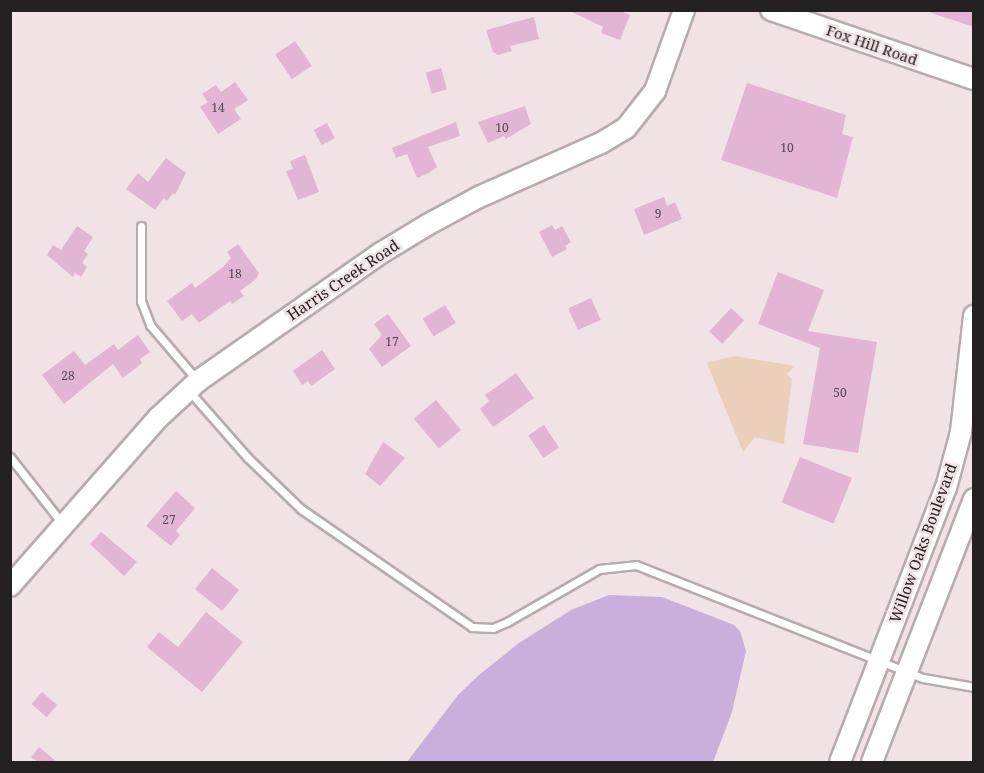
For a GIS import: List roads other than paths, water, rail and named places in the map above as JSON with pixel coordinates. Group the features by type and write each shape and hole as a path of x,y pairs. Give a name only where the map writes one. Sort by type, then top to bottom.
{"street":[{"name":"Harris Creek Road","path":"10,586 193,386 381,253 427,225 479,197 601,143 626,128 655,91 684,10"},
{"name":"Fox Hill Road","path":"771,10 974,79"},
{"name":"Willow Oaks Boulevard","path":"840,762 882,659 946,488 961,432 974,316"},
{"name":"Willow Oaks Boulevard","path":"872,762 974,499"}],"lane":[{"path":"141,226 141,301 150,325 248,458 301,509 472,627 493,628 585,575 625,564 646,568 882,659 908,672 974,687"},
{"path":"10,457 64,525"}]}
